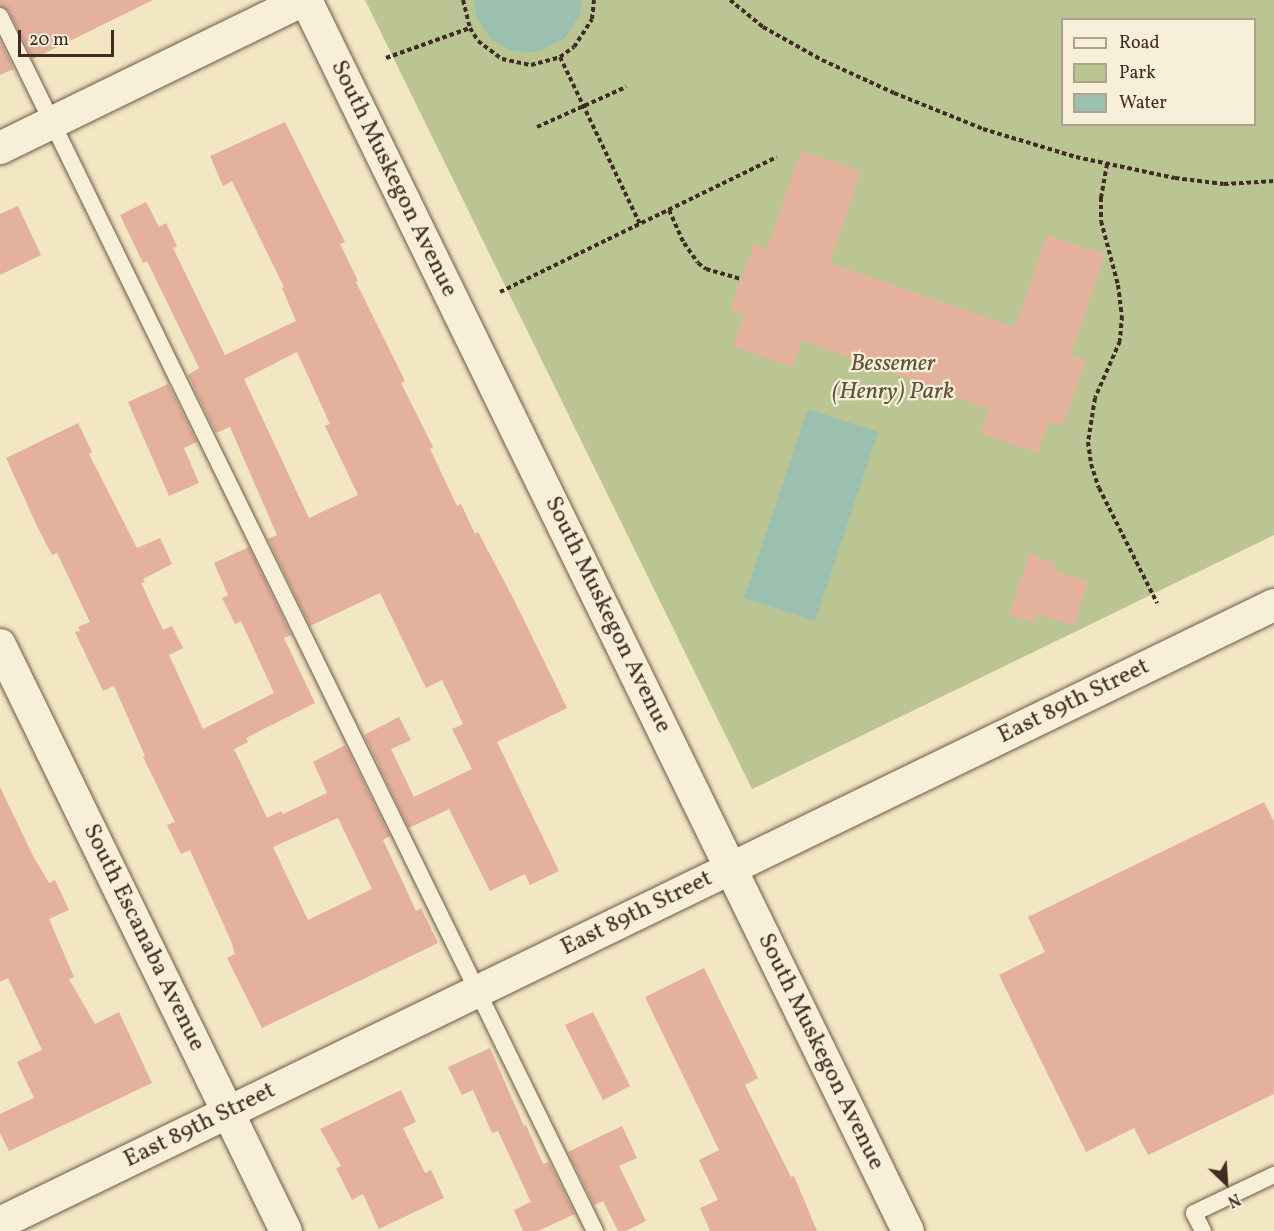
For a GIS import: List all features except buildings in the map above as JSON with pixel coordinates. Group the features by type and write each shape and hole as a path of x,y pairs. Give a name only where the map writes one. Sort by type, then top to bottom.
{"street":[{"path":"0,148 305,0"},
{"name":"South Muskegon Avenue","path":"305,0 908,1231"},
{"name":"East 89th Street","path":"0,1223 1274,605"},
{"name":"South Escanaba Avenue","path":"0,645 286,1231"}],"lane":[{"path":"0,15 594,1231"},
{"path":"1203,1231 1194,1213 1274,1175"}],"path":[{"path":"463,0 470,28 478,41 502,59 531,65 560,57 574,47 592,18 594,0"},
{"path":"730,0 763,27 822,60 894,93 983,129 1107,164 1175,178 1224,184 1274,180"},
{"path":"386,58 470,28"},
{"path":"560,57 640,224"},
{"path":"537,127 626,87"},
{"path":"500,292 777,157"},
{"path":"1107,164 1101,197 1101,221 1118,285 1122,316 1120,341 1095,398 1089,432 1090,464 1099,488 1157,603"},
{"path":"669,210 684,243 698,263 706,269 741,279"}],"green space":[{"name":"Bessemer (Henry) Park","path":"365,0 1274,0 1274,535 752,789"}],"water":[{"path":"474,0 582,0 580,14 565,38 540,51 525,53 510,50 495,42 477,18"},
{"path":"808,409 878,432 815,621 744,598"}]}
